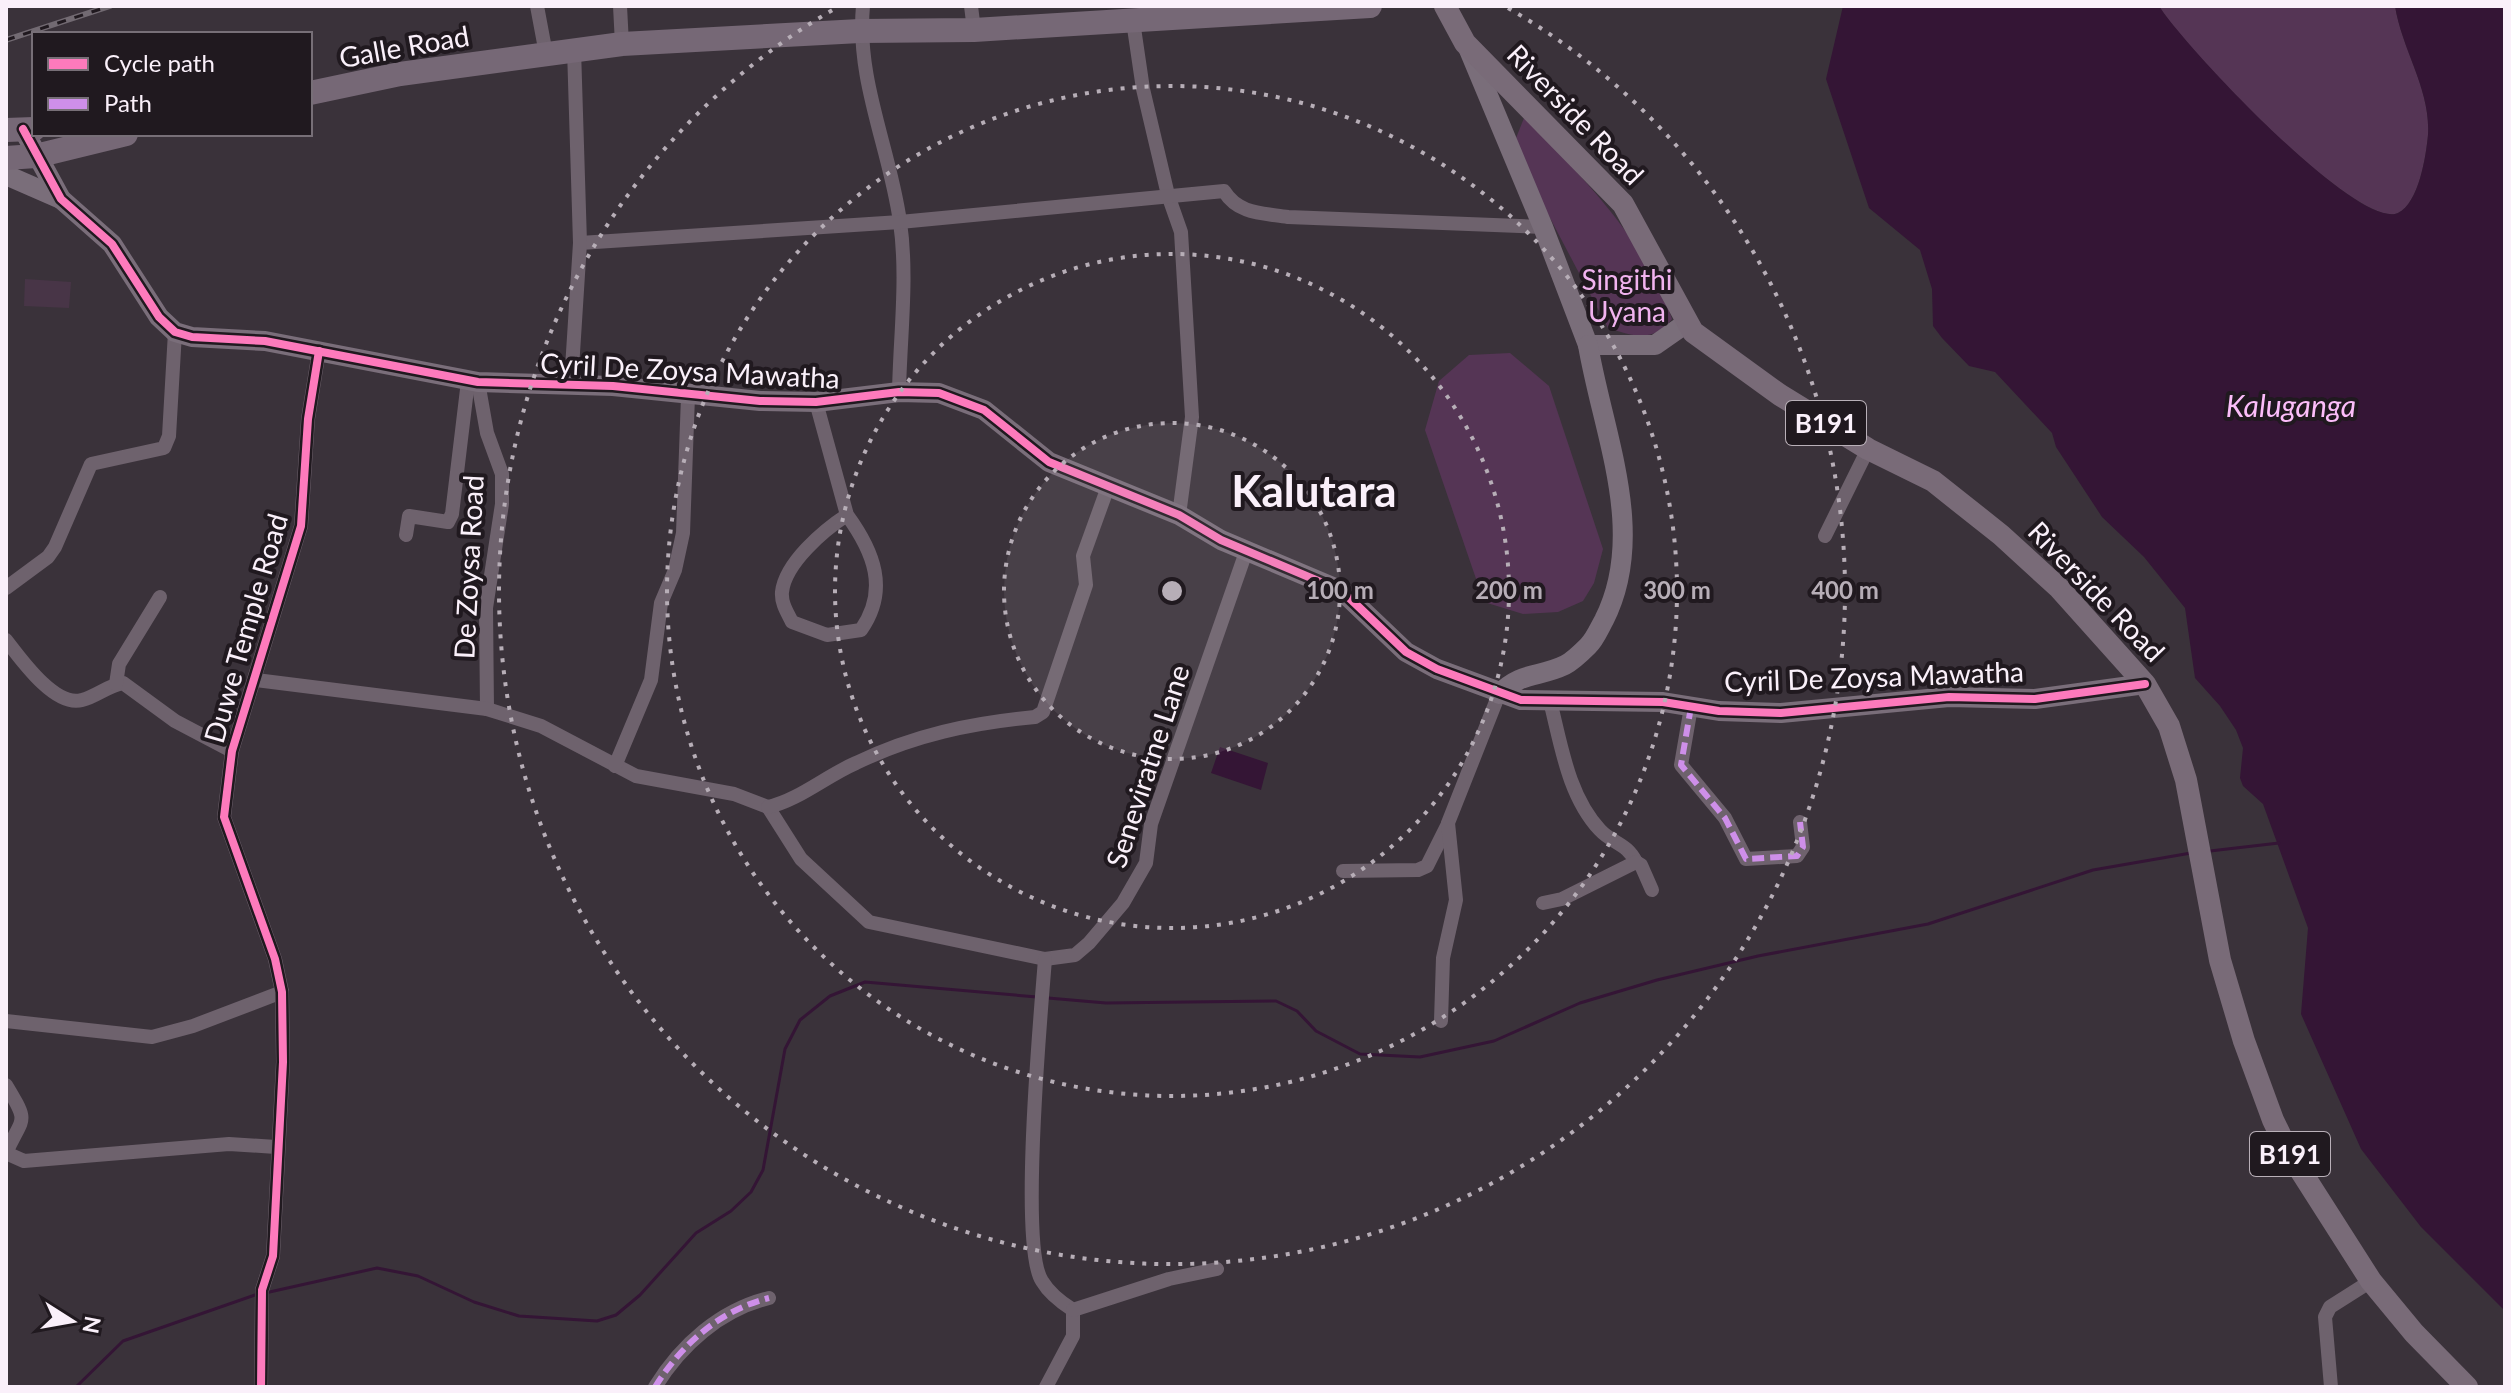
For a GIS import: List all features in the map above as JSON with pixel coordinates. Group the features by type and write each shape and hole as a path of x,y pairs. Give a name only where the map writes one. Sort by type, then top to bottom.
{"highway":[{"name":"Galle Road","path":"312,93 400,74 622,44 860,31 972,18 1133,21 1193,11 1370,6"},
{"path":"6,158 36,156 118,136"}],"main road":[{"name":"Riverside Road","path":"1445,6 1465,43 1623,204 1693,332 1780,395 1868,449 1933,481 2001,535 2089,620 2145,684 2169,726 2186,780 2193,833 2228,987 2273,1120 2288,1151 2371,1281 2414,1333 2467,1387"}],"street":[{"path":"537,6 546,54"},
{"path":"620,6 622,44"},
{"path":"863,6 860,31 870,95 900,222 899,392"},
{"path":"1133,21 1143,89 1168,195 1181,232 1192,417 1179,515"},
{"path":"1343,871 1418,870 1427,866 1448,823 1499,694 1513,680 1565,665 1592,643 1619,582 1623,532 1619,483 1597,398 1588,345 1543,227 1465,43"},
{"path":"571,384 580,243 574,49"},
{"path":"21,129 61,199"},
{"path":"6,175 61,199 112,244 159,317 175,332 169,436 164,448 91,464 55,547 36,567 6,588"},
{"path":"580,243 900,222 1224,191 1231,203 1247,211 1288,217 1543,227"},
{"path":"1588,345 1655,345 1688,322"},
{"name":"Cyril De Zoysa Mawatha","path":"175,332 319,351 473,382 571,384 688,396 816,402 899,392 939,393 984,410 1049,462 1109,484 1179,515 1221,540 1342,591 1406,652 1437,669 1499,694 1550,701 1663,702 1781,713 1949,697 2035,699 2145,684"},
{"name":"Duwe Temple Road","path":"261,1387 262,1293 273,1256 276,1147 283,1062 282,992 275,959 224,817 232,751 301,526 308,419 319,351"},
{"path":"406,535 409,516 448,522 452,514 473,382"},
{"name":"De Zoysa Road","path":"473,382 502,474 502,504 486,608 487,709"},
{"path":"615,766 651,680 661,603 675,570 683,533 688,396"},
{"path":"816,402 847,515 868,548 878,592 861,630 827,635 792,622 782,602 782,589 798,560 830,526 847,515"},
{"path":"1825,536 1868,449"},
{"path":"256,680 487,709 541,726 636,776 734,794 768,807 788,802 820,781 905,741 973,723 1035,717 1043,712 1086,585 1083,556 1109,484"},
{"name":"Seneviratne Lane","path":"768,807 801,859 869,922 1045,959 1075,955 1089,943 1137,884 1146,863 1151,824 1247,549"},
{"path":"116,684 119,664 160,597"},
{"path":"6,640 37,678 61,697 82,700 116,684 133,689 175,721 232,751"},
{"path":"1550,701 1562,758 1578,793 1599,829 1629,848 1652,890"},
{"path":"1691,707 1681,765 1725,818 1746,859 1797,856 1803,847 1800,822"},
{"path":"1441,1021 1443,958 1456,900 1448,823"},
{"path":"1543,903 1562,899 1636,862"},
{"path":"1045,959 1033,1163 1034,1249 1040,1280 1073,1310 1073,1336 1046,1387"},
{"path":"9,1017 152,1037 193,1026 282,992"},
{"path":"6,1085 23,1115 22,1127 6,1153 24,1161 229,1144 276,1147"},
{"path":"1073,1310 1179,1276 1217,1269"},
{"path":"2331,1387 2326,1361 2325,1317 2330,1307 2371,1281"},
{"path":"655,1387 687,1344 726,1317 769,1298"}],"shaded area":[{"path":"25,279 71,282 69,308 24,306"}],"green space":[{"path":"2159,6 2395,6 2428,118 2423,166 2416,189 2405,208 2398,213 2377,211 2347,194 2310,165 2234,93"},
{"name":"Singithi Uyana","path":"1524,118 1590,186 1645,261 1672,319 1658,332 1642,336 1608,328 1540,199 1516,138"},
{"path":"1510,353 1549,386 1603,549 1594,583 1583,601 1558,612 1523,614 1484,602 1425,430 1439,381 1469,355"}],"water":[{"name":"Kaluganga","path":"1843,6 2159,6 2234,93 2310,165 2377,211 2398,213 2411,200 2416,189 2423,166 2428,118 2395,6 2505,6 2505,1311 2421,1227 2361,1149 2301,1014 2308,928 2263,804 2243,786 2240,778 2243,748 2236,730 2195,678 2185,608 2144,557 2102,517 2056,447 2052,433 1995,372 1969,366 1942,338 1933,326 1932,289 1920,250 1869,208 1826,79"},
{"path":"1220,747 1268,763 1261,790 1211,773"}],"waterway":[{"path":"2210,851 2279,843"},
{"path":"1048,998 1106,1003 1276,1001 1297,1011 1316,1031 1360,1054 1420,1057 1494,1041 1580,1003 1657,980 1758,956 1928,924 2093,870 2191,853"},
{"path":"265,1293 377,1268 418,1276 474,1302 519,1316 597,1321 616,1315 640,1295 696,1233 731,1211 751,1192 763,1170 785,1049 800,1020 830,996 865,982 1037,997"},
{"path":"76,1387 123,1341 258,1294"}],"railway":[{"path":"6,40 110,6"}],"marked path":[{"path":"1691,707 1681,765 1725,818 1746,859 1797,856 1803,847 1800,822"},
{"path":"655,1387 677,1357 703,1331 734,1311 769,1298"}],"cycle path":[{"path":"23,129 61,199 112,244 159,317 175,332 192,337 265,341 478,382 613,386 760,401 816,402 899,392 939,393 984,410 1049,462 1179,515 1221,540 1342,591 1406,652 1437,669 1521,700 1663,702 1719,711 1781,713 1949,697 2035,699 2145,684"},
{"path":"261,1387 262,1290 273,1256 283,1062 282,992 275,959 224,817 232,751 301,526 308,419 319,351"}],"district":[{"name":"Kalutara","path":"1314,490"}]}
